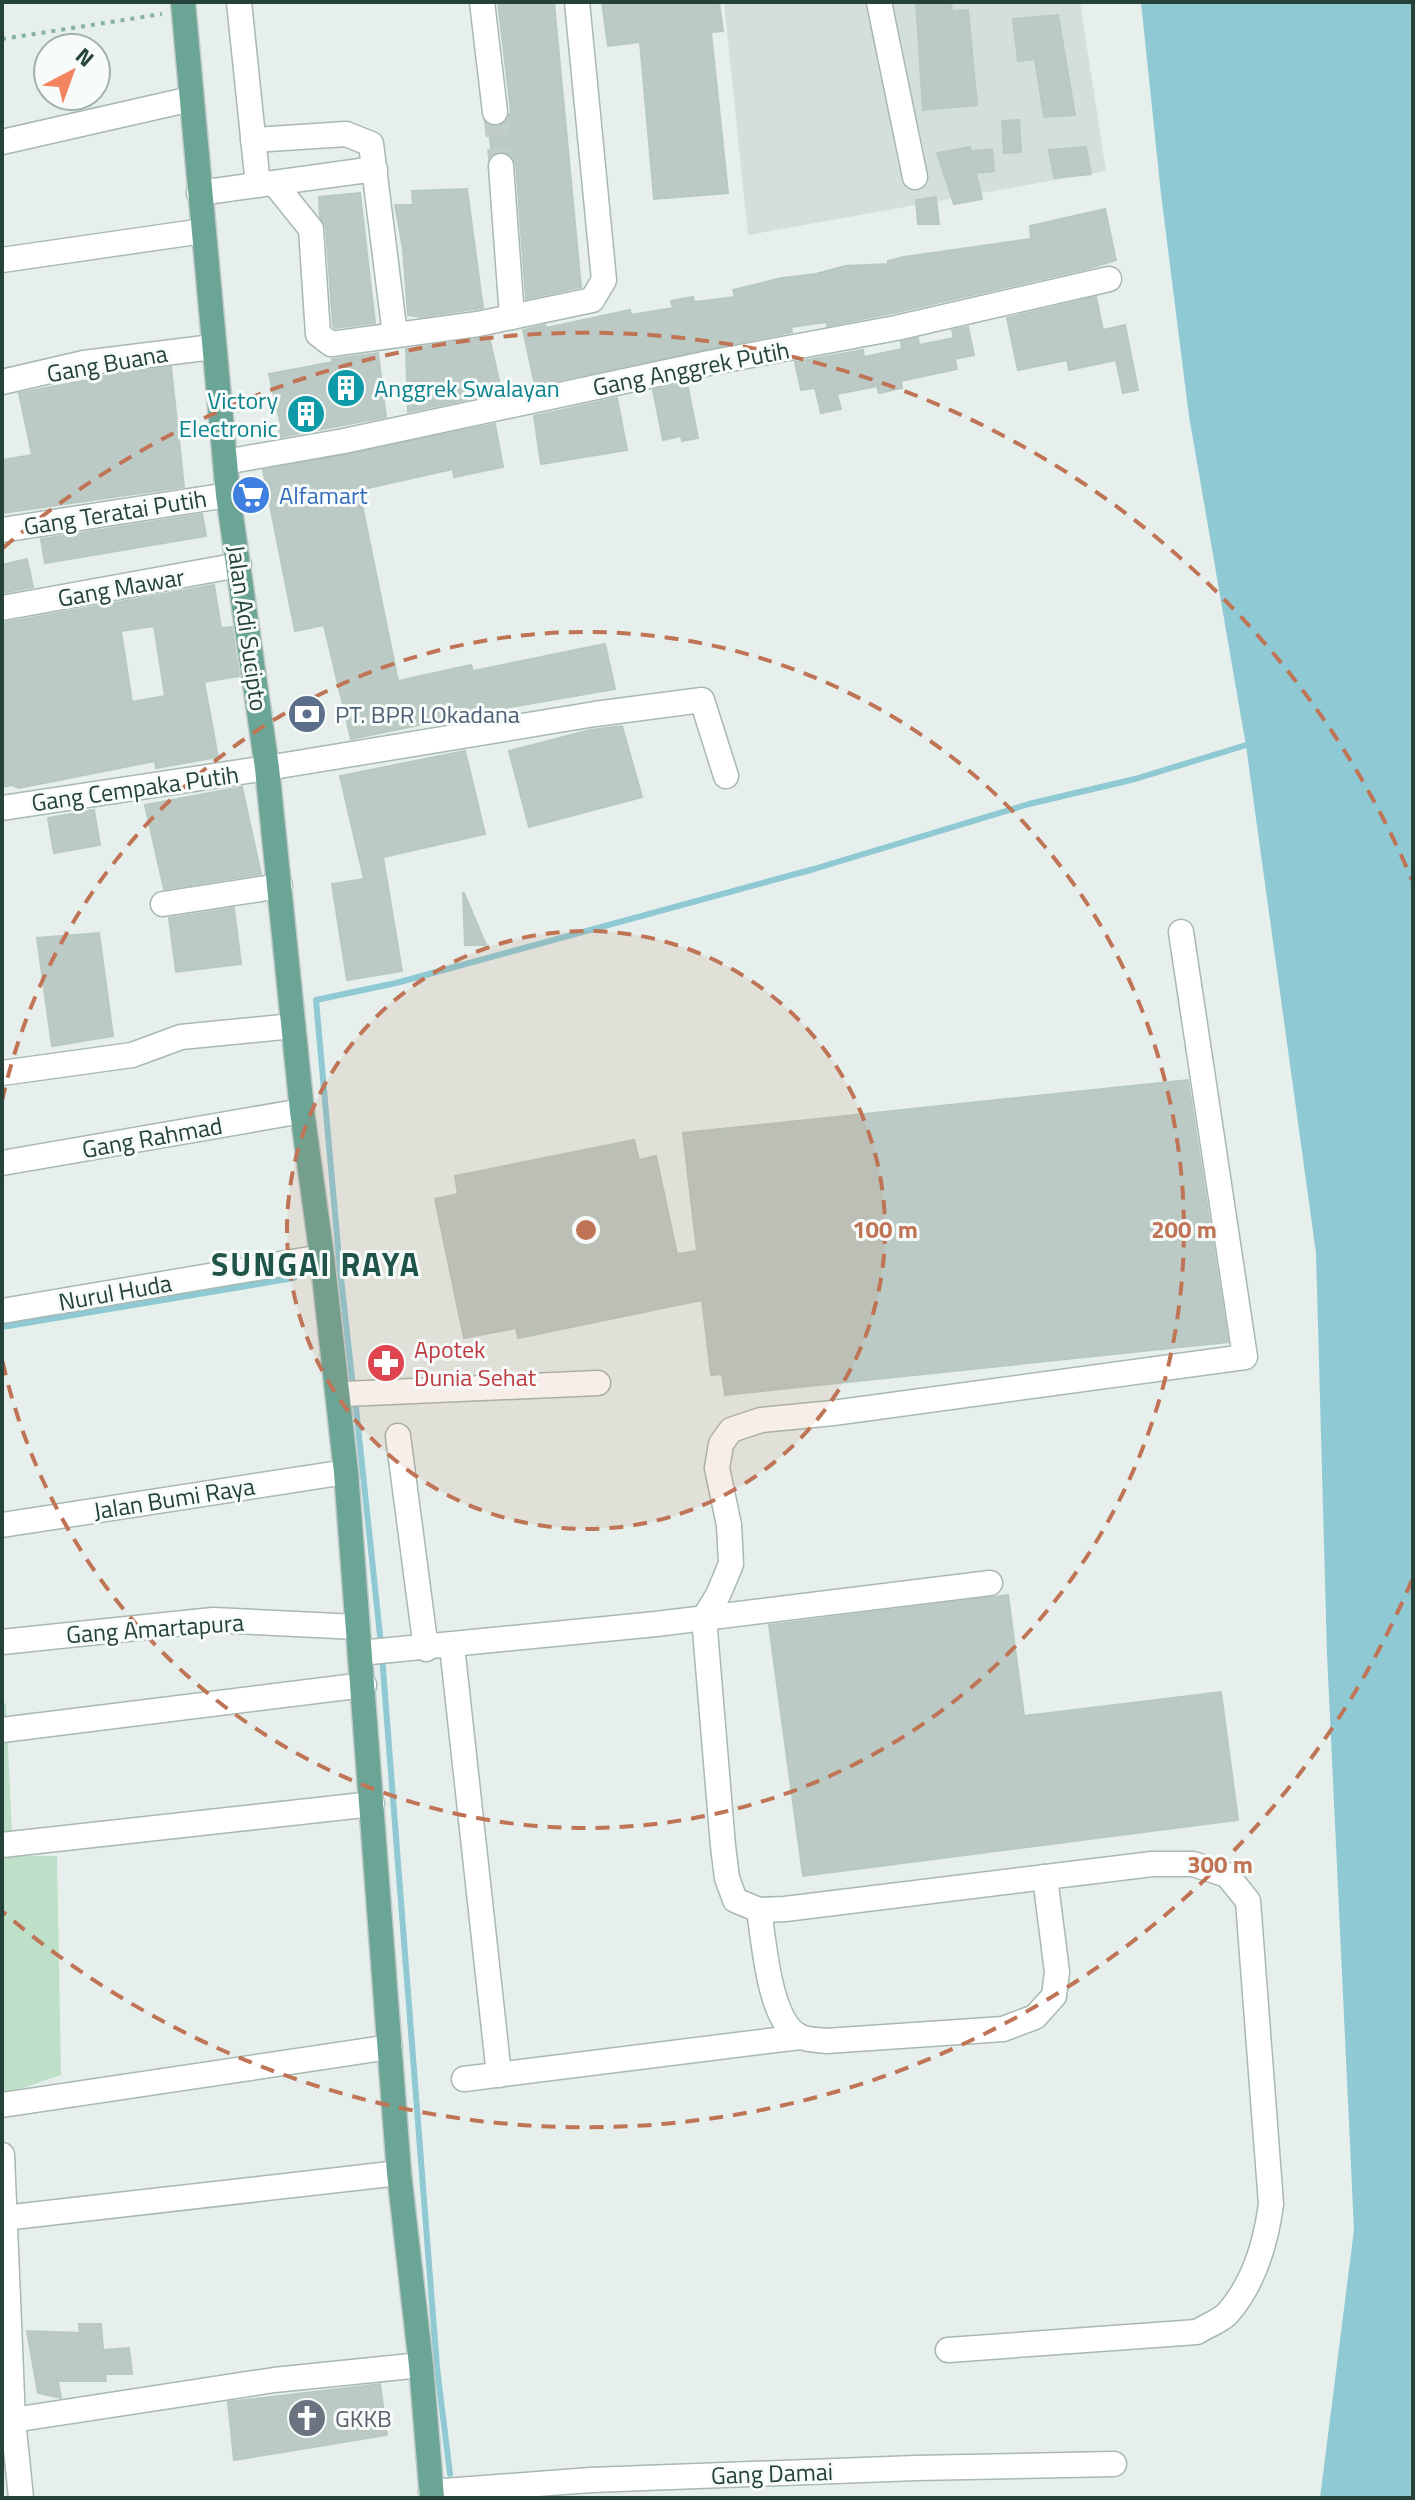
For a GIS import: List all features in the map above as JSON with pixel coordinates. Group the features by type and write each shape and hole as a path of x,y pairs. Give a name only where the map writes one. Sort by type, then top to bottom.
{"main road":[{"name":"Jalan Adi Sucipto","path":"184,6 228,495 267,768 302,1111 346,1472 357,1627 374,1652 364,1685 372,1804 399,2173 421,2365 431,2495"}],"street":[{"path":"239,2 253,140 266,184 311,229 318,334 331,344 512,317 592,300 604,280 577,2"},
{"path":"482,2 495,112"},
{"path":"879,2 915,177"},
{"path":"2,142 191,99"},
{"path":"253,140 346,134 371,144 395,335"},
{"path":"501,166 512,317"},
{"path":"199,193 375,169"},
{"path":"2,260 203,231"},
{"name":"Gang Anggrek Putih","path":"225,462 344,441 709,363 896,328 1109,279"},
{"name":"Gang Buana","path":"2,382 97,361 213,347"},
{"name":"Gang Teratai Putih","path":"2,530 228,495"},
{"name":"Gang Mawar","path":"2,608 239,565"},
{"name":"Gang Cempaka Putih","path":"2,808 595,714 702,700 726,776"},
{"path":"163,904 280,886"},
{"path":"948,2350 1197,2332 1227,2315 1244,2290 1267,2239 1271,2204 1248,1901 1227,1875 1193,1864 1152,1864 759,1910 735,1900 727,1878 704,1618 731,1564 729,1525 717,1468 721,1444 731,1430 761,1420 849,1411 1245,1357 1181,932"},
{"path":"2,1073 132,1055 181,1037 293,1026"},
{"name":"Gang Rahmad","path":"2,1163 302,1111"},
{"name":"Nurul Huda","path":"2,1311 322,1257"},
{"path":"345,1394 598,1383"},
{"path":"398,1436 426,1649"},
{"name":"Jalan Bumi Raya","path":"2,1525 346,1472"},
{"path":"374,1652 704,1618 990,1583"},
{"name":"Gang Amartapura","path":"2,1642 213,1620 357,1627"},
{"path":"452,1646 499,2075"},
{"path":"2,1730 364,1685"},
{"path":"2,1845 372,1804"},
{"path":"464,2079 800,2037 826,2041 1003,2029 1035,2017 1054,1996 1057,1972 1045,1877"},
{"path":"759,1910 772,1989 783,2021 800,2037"},
{"path":"2,2105 390,2047"},
{"path":"2,2155 4,2271 13,2420 10,2465 21,2498"},
{"path":"4,2218 399,2173"},
{"path":"13,2420 274,2380 421,2365"},
{"name":"Gang Damai","path":"431,2495 591,2480 1114,2464"}],"path":[{"path":"2,39 184,6"}],"shaded area":[{"path":"724,2 1080,2 1106,171 748,235"}],"green space":[{"path":"2,1703 6,1703 13,1856 57,1856 61,2075 2,2095"}],"water":[{"path":"1141,2 1413,2 1413,2498 1320,2498 1354,2230 1327,1653 1316,1253 1246,746 1189,416"}],"building":[{"path":"498,2 554,2 581,287 526,299 516,164 507,152 492,154 488,125 496,127 503,124 511,112"},
{"path":"602,2 719,2 723,31 711,32 728,193 654,199 640,42 608,46"},
{"path":"916,2 951,2 952,11 968,10 977,105 923,110"},
{"path":"1058,15 1075,115 1044,117 1035,59 1018,61 1013,19"},
{"path":"1019,120 1021,152 1004,153 1002,121"},
{"path":"970,147 971,151 992,149 994,171 976,173 982,199 954,204 937,153"},
{"path":"1086,147 1091,174 1054,178 1049,150"},
{"path":"467,189 483,308 421,317 408,315 403,249 395,205 413,205 412,191"},
{"path":"360,193 375,323 335,328 326,228 320,217 319,197"},
{"path":"936,197 939,224 918,224 916,200"},
{"path":"1105,209 1116,260 893,313 827,326 827,322 791,327 792,332 535,385 523,330 630,310 631,315 673,308 671,301 693,297 694,302 735,297 733,290 845,266 888,264 888,261 904,257 1031,239 1030,226"},
{"path":"1096,297 1103,330 1125,325 1138,390 1123,393 1116,360 1069,370 1067,360 1018,370 1007,318"},
{"path":"968,327 974,355 955,359 957,369 901,381 902,388 879,393 877,386 837,394 841,409 821,413 815,388 801,390 795,362 863,350 864,357 902,349 901,342 918,338 919,345 954,338 952,330"},
{"path":"489,337 501,389 488,391 489,395 408,412 406,349"},
{"name":"Anggrek Swalayan","path":"378,353 386,417 280,437 281,426 269,374 333,362 332,359"},
{"path":"171,367 184,487 2,513 2,460 32,455 19,393 88,378"},
{"path":"687,383 698,438 682,441 681,436 663,440 653,390"},
{"path":"617,398 627,450 541,464 534,416"},
{"path":"495,424 503,467 454,477 453,469 359,490 398,681 471,665 473,671 605,644 615,689 351,739 324,625 295,631 263,470"},
{"path":"202,514 206,536 45,563 41,539"},
{"path":"27,559 33,587 2,593 2,565"},
{"path":"214,585 221,628 232,627 239,676 204,682 218,757 156,768 155,761 19,788 12,785 2,787 2,623","holes":["154,626 165,696 132,702 121,631"]},
{"path":"622,726 642,797 529,827 509,751 590,730"},
{"path":"465,751 485,834 383,857 402,971 347,980 332,884 364,879 340,776"},
{"path":"242,787 261,874 164,889 145,805"},
{"path":"94,810 100,845 54,853 48,818"},
{"path":"464,893 486,945 465,945"},
{"path":"234,908 241,964 176,972 169,918"},
{"path":"99,933 113,1036 52,1046 37,938"},
{"path":"1188,1080 1228,1342 725,1395 722,1374 711,1375 702,1300 518,1338 516,1328 464,1338 435,1199 458,1194 455,1176 634,1140 639,1160 656,1156 677,1254 697,1251 683,1133"},
{"path":"1008,1595 1024,1716 1221,1692 1238,1820 803,1876 769,1625"},
{"path":"79,2324 101,2324 103,2350 129,2348 132,2374 105,2374 106,2381 58,2381 61,2398 38,2393 27,2331 80,2333"},
{"name":"GKKB","path":"380,2384 387,2435 234,2460 228,2402"}],"waterway":[{"path":"353,1387 316,1000 396,983 814,869 1029,804 1135,779 1253,743"},
{"path":"2,1327 294,1278"},
{"path":"355,1398 381,1645"},
{"path":"382,1656 437,2368 450,2474"}],"tunnel":[{"path":"495,112 501,166"}],"place":[{"name":"Anggrek Swalayan","path":"346,388"},
{"name":"Victory Electronic","path":"306,414"},
{"name":"Alfamart","path":"251,495"},
{"name":"PT. BPR LOkadana","path":"307,714"},
{"name":"Apotek Dunia Sehat","path":"386,1363"},
{"name":"GKKB","path":"307,2418"}],"district":[{"name":"SUNGAI RAYA","path":"316,1264"}]}
